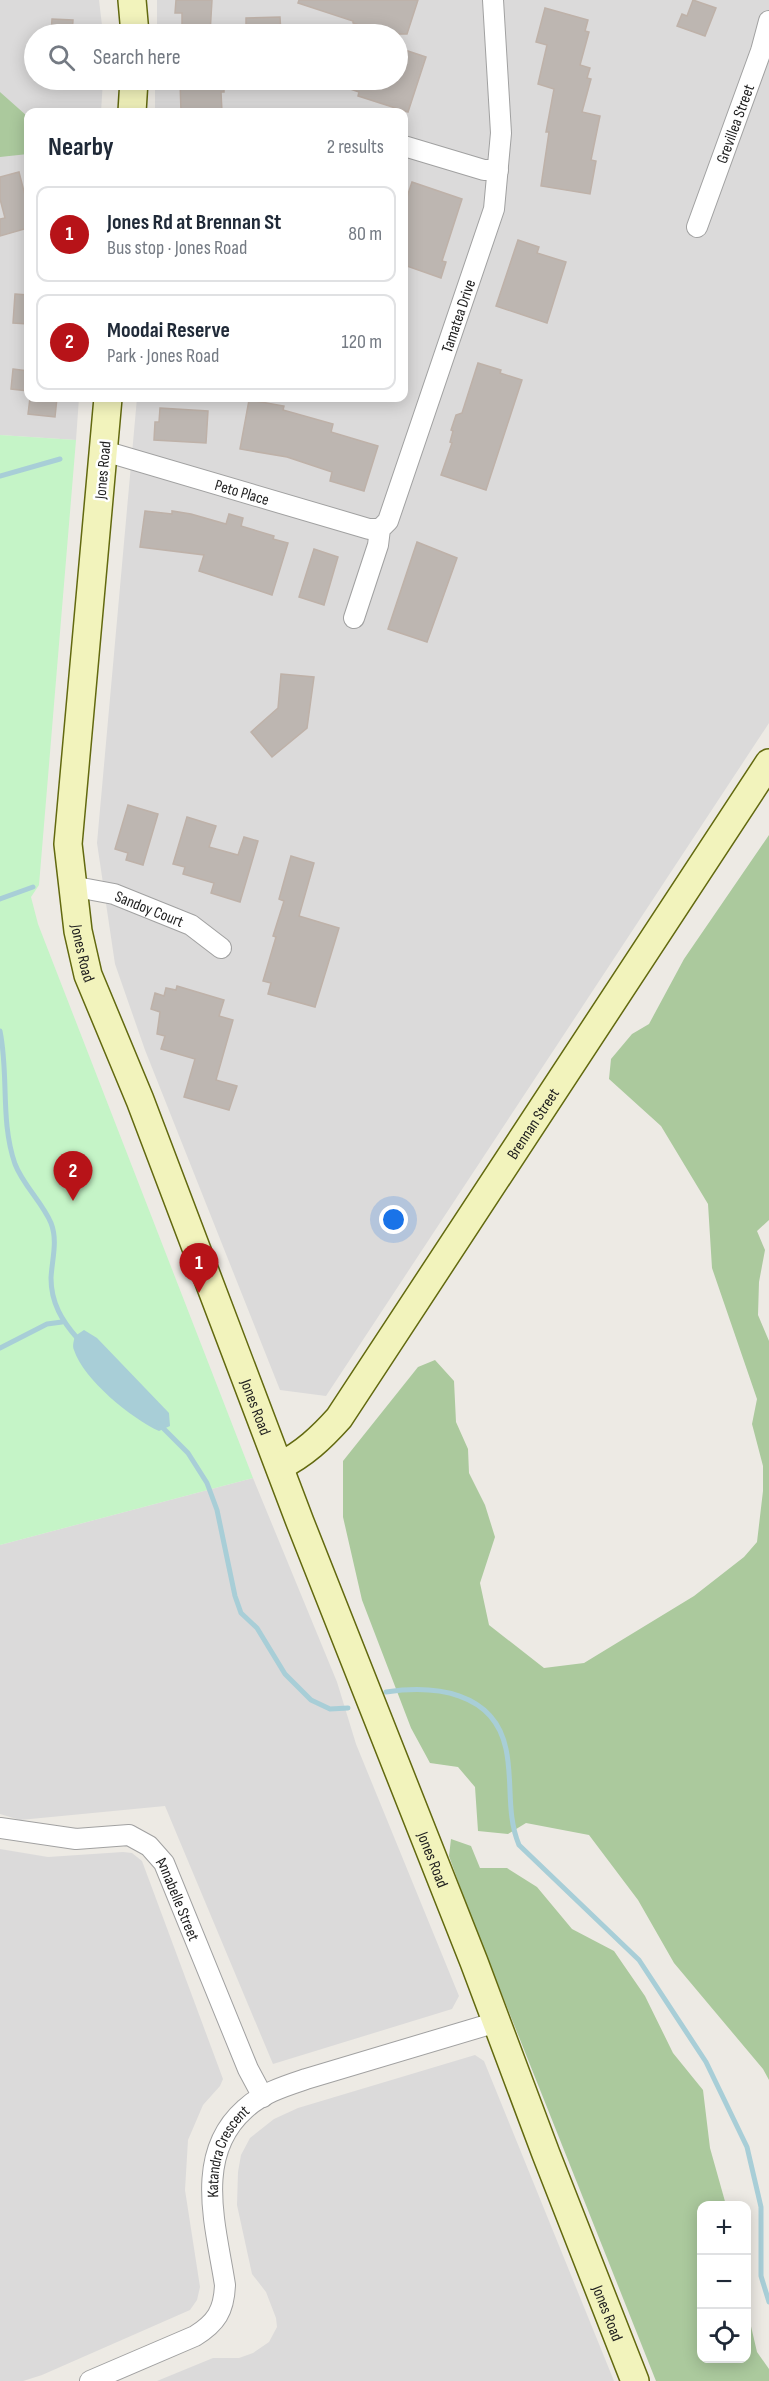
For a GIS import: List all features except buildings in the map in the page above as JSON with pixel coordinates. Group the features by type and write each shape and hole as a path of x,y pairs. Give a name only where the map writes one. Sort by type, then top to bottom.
{"street":[{"path":"132,0 134,24"},
{"name":"Tamatea Drive","path":"354,618 378,545 380,529 388,521 494,209 501,133 493,0"},
{"name":"Grevillea Street","path":"697,227 765,52 769,21"},
{"path":"132,108 133,90"},
{"path":"408,147 484,170 498,170"},
{"name":"Jones Road","path":"108,402 68,844 78,931 88,975 140,1100 635,2381"},
{"name":"Peto Place","path":"104,451 369,529 380,529"},
{"name":"Brennan Street","path":"280,1466 304,1452 339,1418 769,763"},
{"name":"Sandoy Court","path":"71,885 114,894 191,925 220,948"},
{"name":"Annabelle Street","path":"0,1828 76,1839 129,1835 149,1846 164,1863 248,2069 263,2097"},
{"name":"Katandra Crescent","path":"90,2381 195,2336 210,2327 219,2315 225,2299 225,2285 210,2189 214,2156 227,2127 246,2108 263,2097 306,2079 497,2022"}],"shaded area":[{"path":"0,0 99,0 102,24 24,24 24,90 102,90 101,108 24,108 24,402 79,402 76,440 0,435"},
{"path":"157,0 769,0 769,723 326,1396 280,1390 145,1050 115,964 97,843 137,402 408,402 408,108 155,108 155,90 408,90 408,24 157,24"},
{"path":"253,1478 337,1682 356,1744 459,1996 452,2009 273,2064 165,1806 20,1820 0,1814 0,1545"},
{"path":"0,1849 48,1857 123,1852 132,1853 142,1861 223,2079 220,2086 203,2105 188,2140 185,2190 200,2287 197,2300 190,2310 42,2375 23,2381 0,2381"},
{"path":"475,2055 484,2061 614,2381 157,2381 213,2358 239,2358 253,2353 269,2342 277,2327 266,2292 252,2274 237,2205 241,2155 250,2138 274,2119 298,2108"}],"green space":[{"path":"0,92 24,113 24,154 0,157"},
{"path":"0,435 76,440 39,885 31,897 38,924 253,1478 0,1545"},
{"path":"769,835 769,1220 757,1231 765,1250 759,1282 758,1315 769,1341 769,2080 763,2069 674,1963 638,1900 589,1835 526,1823 508,1834 478,1831 475,1787 458,1767 430,1763 411,1728 362,1600 343,1517 343,1461 418,1367 435,1360 454,1381 456,1422 468,1449 469,1473 485,1505 495,1537 480,1583 489,1625 544,1668 584,1663 694,1596 744,1557 757,1542 763,1491 763,1466 752,1424 757,1399 712,1268 708,1204 661,1126 609,1079 611,1059 632,1034 649,1024 684,959"},
{"path":"451,1839 471,1846 480,1868 507,1868 537,1887 572,1929 614,1951 645,1996 673,2053 703,2090 710,2148 725,2201 697,2201 697,2363 751,2363 751,2326 757,2352 769,2369 769,2381 656,2381 449,1856"}],"water":[{"path":"84,1330 97,1338 169,1413 170,1426 159,1431 148,1425 110,1397 87,1373 73,1348 75,1336"}],"waterway":[{"path":"0,476 60,459"},
{"path":"0,899 33,887"},
{"path":"0,1031 10,1148 18,1172 51,1223 54,1243 51,1278 53,1296 62,1318 78,1339"},
{"path":"0,1348 47,1324 62,1322"},
{"path":"159,1424 188,1453 207,1483 217,1510 235,1596 241,1613 257,1628 285,1674 311,1700 330,1709 348,1708"},
{"path":"386,1692 423,1690 460,1696 489,1715 499,1730 506,1749 512,1821 519,1845 639,1960 706,2062 747,2147 761,2207 761,2276 769,2302"}],"place":[{"name":"Moodai Reserve","path":"73,1201"},
{"name":"Jones Rd at Brennan St","path":"199,1293"}]}
